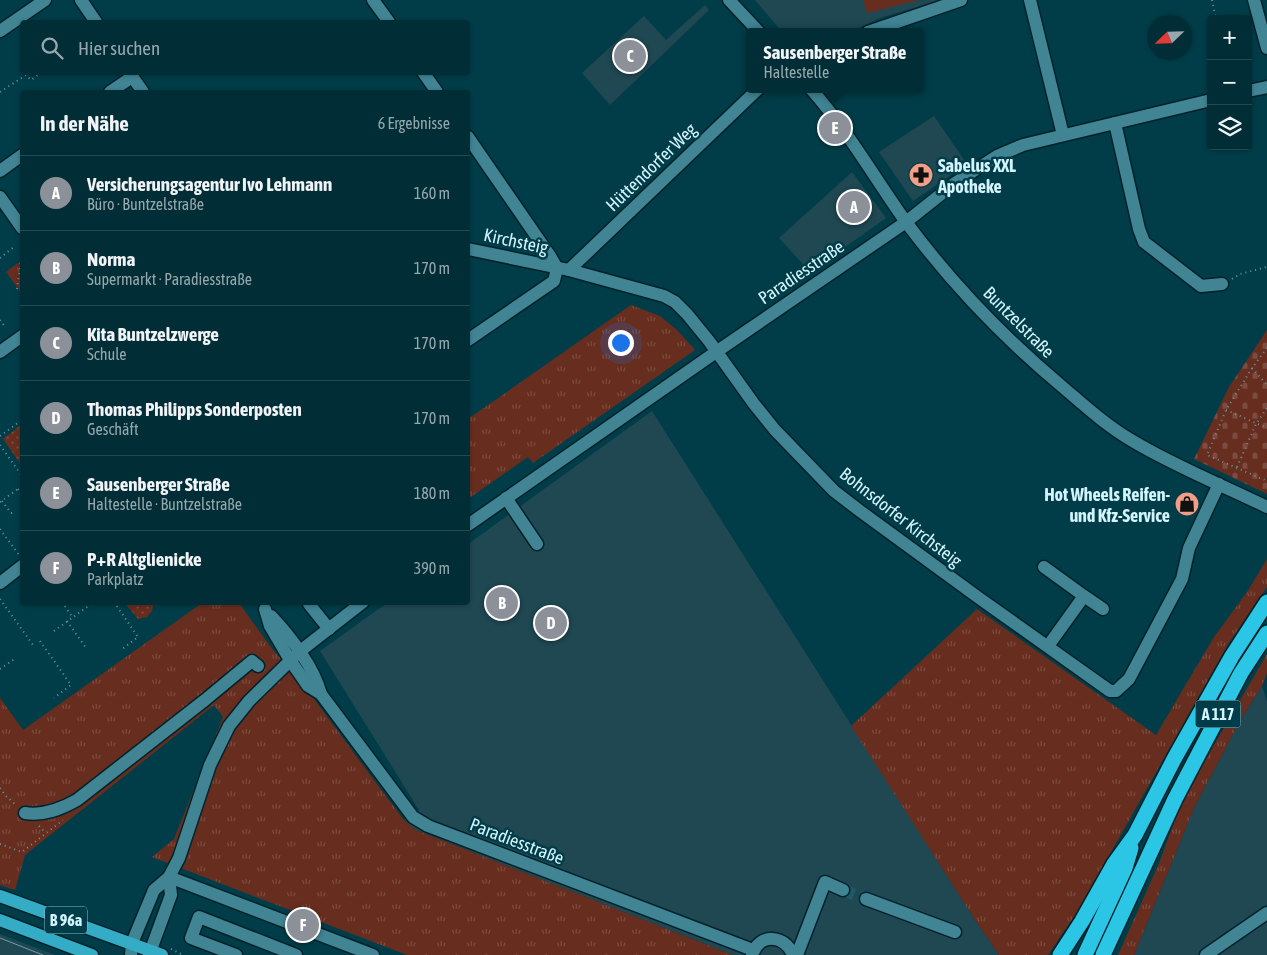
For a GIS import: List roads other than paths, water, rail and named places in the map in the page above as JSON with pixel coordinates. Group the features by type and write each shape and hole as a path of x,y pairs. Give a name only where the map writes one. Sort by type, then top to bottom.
{"highway":[{"name":"A 117","path":"1135,835 1174,760 1267,602"},
{"name":"A 117","path":"1103,955 1179,791 1241,673 1267,633"},
{"path":"1060,955 1082,921 1114,864 1135,835"},
{"path":"1085,955 1125,868 1135,835"}],"main road":[{"name":"B 96a","path":"0,896 131,949 154,953"},
{"name":"B 96a","path":"0,920 92,955"}],"street":[{"path":"0,31 45,0"},
{"path":"81,0 95,20"},
{"path":"373,0 388,20"},
{"path":"729,0 755,28"},
{"path":"880,28 961,0"},
{"path":"1030,0 1063,135"},
{"path":"1254,0 1267,48"},
{"path":"112,90 131,75 142,90"},
{"path":"425,75 435,90"},
{"path":"1252,90 1267,87"},
{"name":"Hüttendorfer Weg","path":"470,339 554,282 563,269 754,93"},
{"name":"Buntzelstraße","path":"815,93 849,136 906,222 945,270 1002,332 1081,404 1131,440 1267,507"},
{"name":"Paradiesstraße","path":"470,524 906,222 955,183 997,156 1024,145 1207,101"},
{"path":"1115,123 1139,229 1144,242 1201,286 1222,284"},
{"path":"470,140 550,256 563,269"},
{"path":"0,171 20,156"},
{"path":"0,197 20,225"},
{"name":"Kirchsteig","path":"470,249 563,269"},
{"name":"Bohnsdorfer Kirchsteig","path":"563,269 664,296 675,302 709,341 775,430 834,490 860,511 1110,691 1116,691 1129,679 1182,579 1189,548 1219,484"},
{"path":"0,352 20,337"},
{"path":"506,498 537,544"},
{"path":"1044,567 1103,609"},
{"path":"0,583 20,568"},
{"path":"1048,646 1084,596"},
{"path":"310,605 328,629"},
{"path":"131,949 154,890 169,876 179,858 210,765 229,726 249,701 294,656 359,605"},
{"name":"Paradiesstraße","path":"262,606 278,624 294,656 318,681 321,694 413,817 428,826 752,952 762,941 774,938 786,943 793,955"},
{"path":"25,813 50,812 65,807 77,800 252,661 258,666"},
{"path":"154,953 171,895 169,876"},
{"path":"169,876 373,955"},
{"path":"797,955 825,882 843,890"},
{"path":"866,899 955,932"},
{"path":"1206,955 1267,913"},
{"path":"236,955 191,938 199,917 296,955"}],"tunnel":[{"path":"843,890 866,899"}],"tram line":[{"path":"0,938 43,955"}],"place":[{"name":"Kita Buntzelzwerge","path":"630,56"},
{"name":"Sausenberger Straße","path":"835,128"},
{"name":"Sabelus XXL Apotheke","path":"921,175"},
{"name":"Versicherungsagentur Ivo Lehmann","path":"854,207"},
{"name":"Hot Wheels Reifen- und Kfz-Service","path":"1187,504"},
{"name":"Norma","path":"502,603"},
{"name":"Thomas Philipps Sonderposten","path":"551,623"},
{"name":"P+R Altglienicke","path":"303,925"}]}
